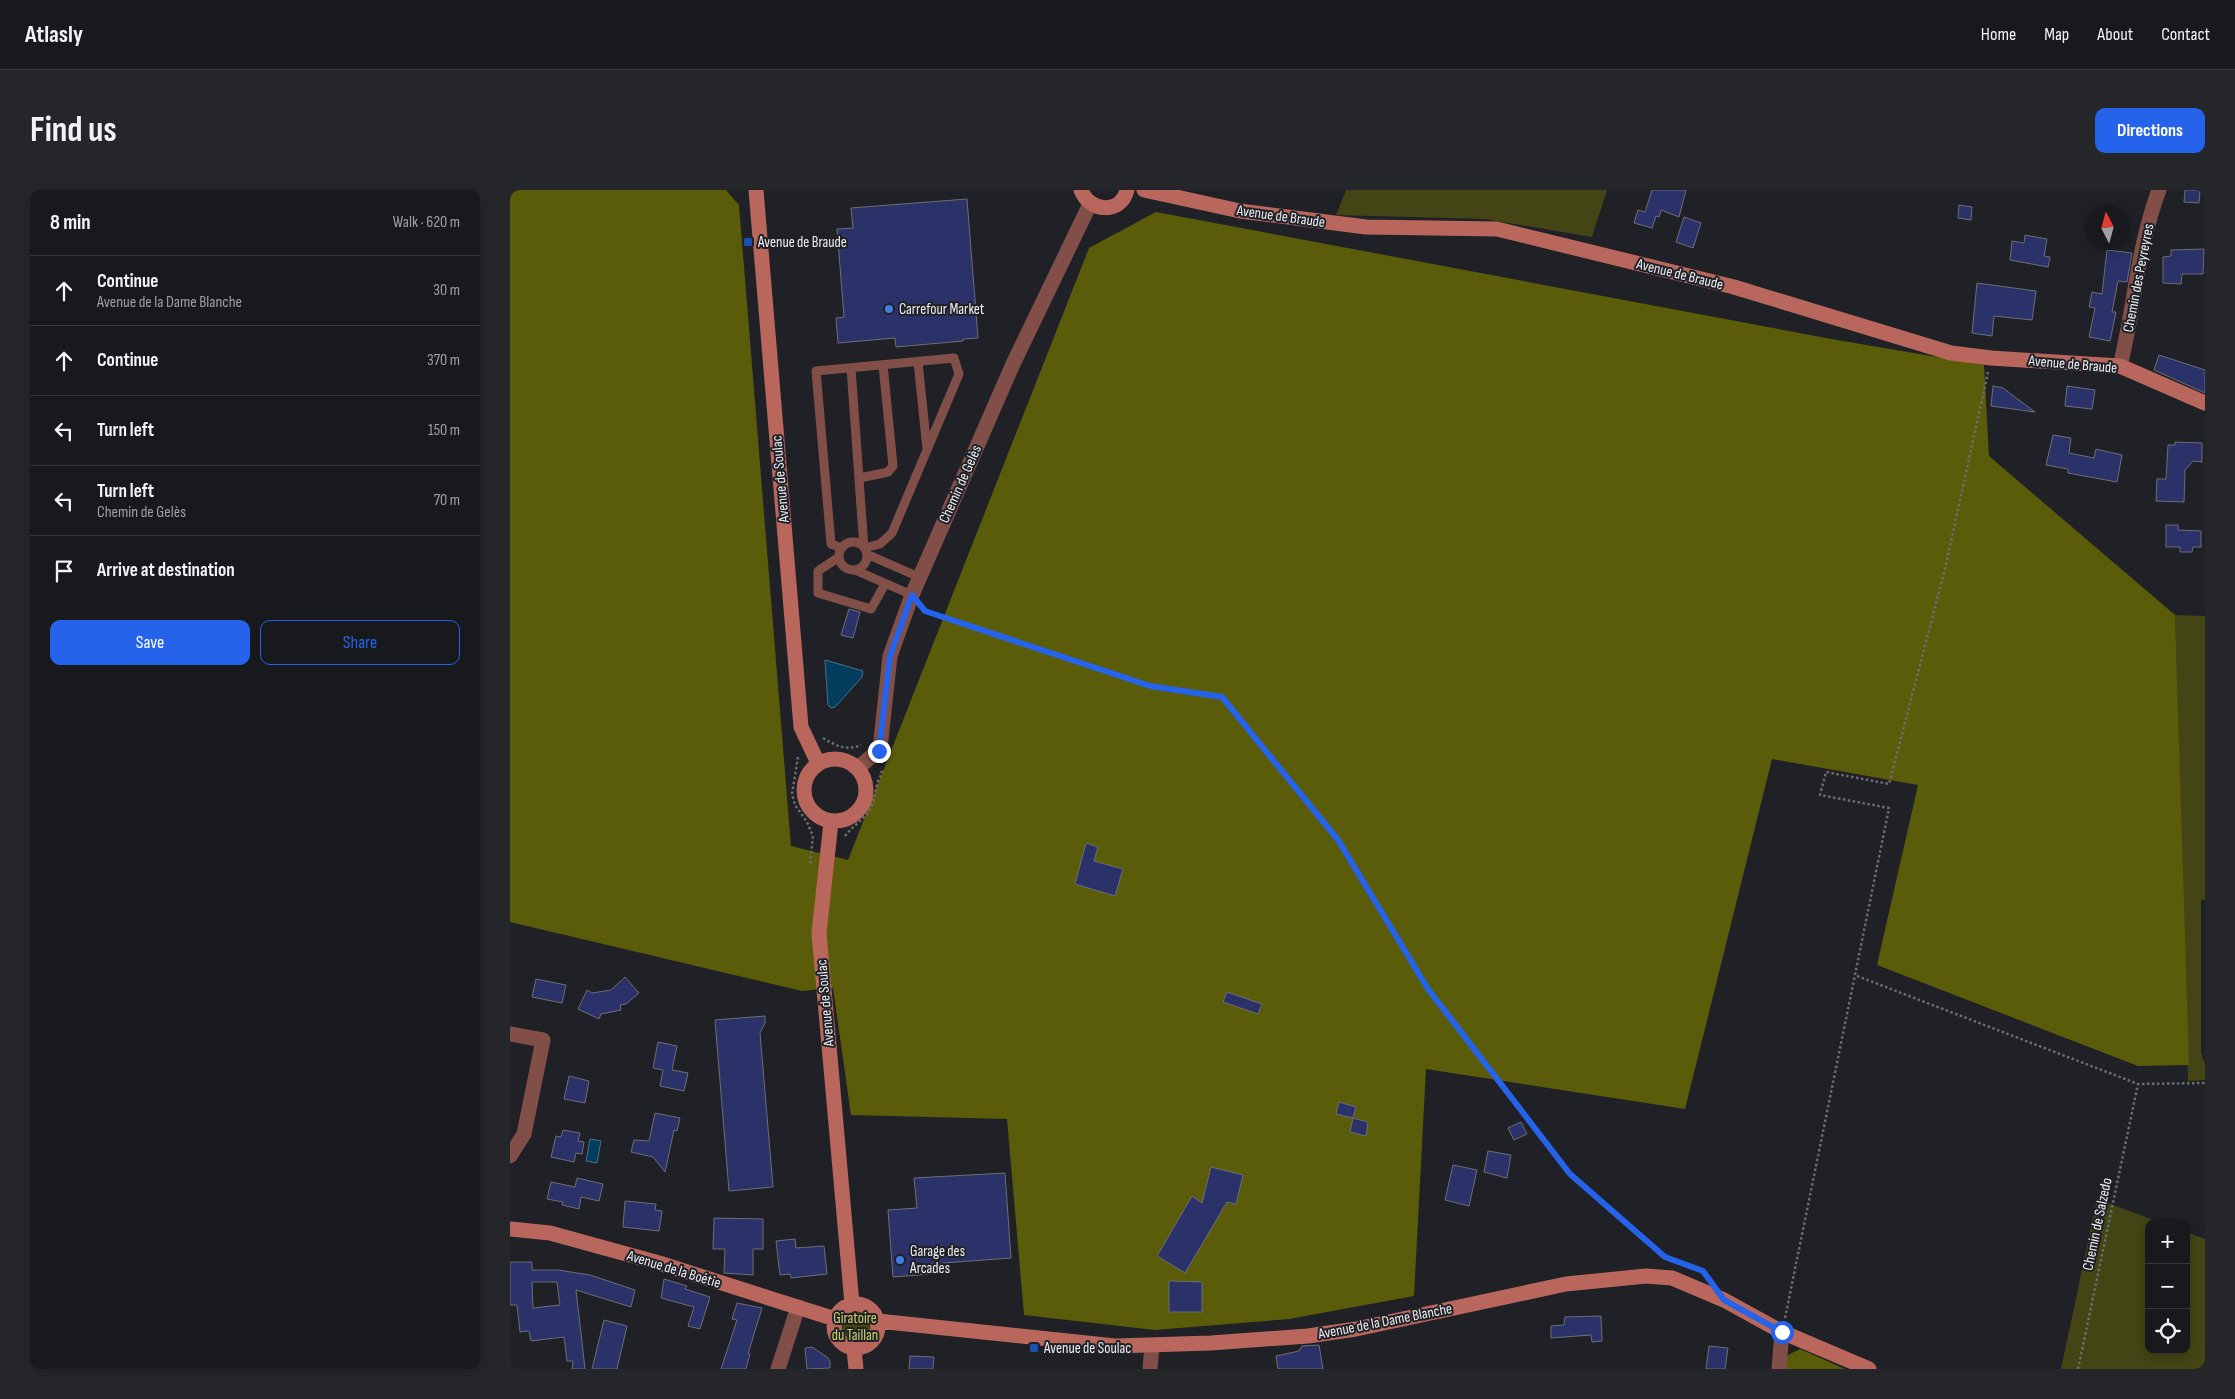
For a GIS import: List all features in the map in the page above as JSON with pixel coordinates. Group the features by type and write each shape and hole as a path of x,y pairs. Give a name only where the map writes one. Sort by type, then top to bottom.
{"main road":[{"name":"Avenue de Soulac","path":"756,190 801,727 818,764"},
{"path":"1081,190 1090,204 1096,207 1111,208 1123,200 1127,190"},
{"name":"Avenue de Braude","path":"1144,190 1240,211 1366,226 1497,229 1734,287 1942,350 1991,358 2120,366 2205,403"},
{"path":"835,758 849,762 858,768 866,782 867,792 861,808 853,816 830,822 815,814 808,805 804,793 805,782 810,771 818,764 835,758"},
{"name":"Avenue de Soulac","path":"830,822 819,933 852,1304"},
{"name":"Avenue de la Boétie","path":"510,1229 550,1233 658,1263 834,1320"},
{"name":"Avenue de la Dame Blanche","path":"878,1321 1115,1346 1152,1346 1308,1336 1356,1329 1566,1284 1646,1276 1672,1278 1724,1300 1782,1332 1869,1369"},
{"path":"852,1304 863,1304 870,1308 878,1321 878,1332 875,1340 868,1346 854,1349 844,1346 837,1338 834,1330 834,1320 840,1311 852,1304"},
{"path":"854,1349 856,1369"}],"street":[{"name":"Chemin des Peyreyres","path":"2120,366 2130,328 2141,248 2158,190"},
{"name":"Chemin de Gelès","path":"858,768 880,749 890,656 919,577 1013,364 1090,204"},
{"path":"510,1034 543,1040 524,1134 510,1156"},
{"path":"778,1369 798,1307"},
{"path":"1779,1369 1782,1332"},
{"path":"1150,1369 1152,1346"}],"lane":[{"path":"866,553 892,533 959,374 954,358 816,372 831,544 840,553 843,566 912,595"},
{"path":"918,362 927,449"},
{"path":"860,478 888,472 893,466 883,365"},
{"path":"851,368 866,553 864,566 856,570"},
{"path":"885,584 871,609 818,593 818,571 853,542 871,556 919,577"}],"path":[{"path":"1782,1332 1889,808 1820,795 1826,772 1889,784 1945,569 1991,358"},
{"path":"912,595 925,611 1106,672 1150,686 1222,697 1338,840 1428,989 1570,1174 1665,1257 1703,1271 1708,1278"},
{"path":"844,838 867,815 874,802 877,780 882,774 882,769 862,744"},
{"path":"796,752 799,759 792,794 795,804 807,822 813,836 810,874"},
{"path":"1856,976 2138,1084 2205,1083"},
{"name":"Chemin de Salzedo","path":"2078,1369 2138,1084"}],"green space":[{"path":"1346,190 1607,190 1592,237 1485,219 1336,215"},
{"path":"2175,615 2205,616 2205,900 2201,900 2201,1053 2205,1064 2205,1080 2188,1081"},
{"path":"2097,1199 2151,1219 2145,1219 2145,1354 2190,1354 2190,1233 2205,1239 2205,1369 2061,1369"},
{"name":"Giratoire du Taillan","path":"855,1310 867,1314 871,1326 867,1338 855,1342 843,1338 839,1326 843,1314"}],"shaded area":[{"path":"510,190 726,190 739,205 791,846 848,860 1089,248 1156,212 1837,340 1984,365 1989,456 2175,615 2189,1065 2138,1066 1877,965 1918,785 1772,759 1685,1109 1426,1069 1414,1296 1289,1319 1155,1330 1024,1315 1007,1119 851,1115 833,988 802,991 510,922"},
{"path":"1800,1349 1845,1369 1784,1369 1788,1355"}],"water":[{"path":"825,660 863,671 862,677 835,707 831,708 828,705"},
{"path":"590,1139 601,1141 597,1163 586,1161"}],"building":[{"path":"1652,190 1686,190 1679,217 1661,210 1659,217 1656,216 1652,228 1634,223 1638,210 1645,212"},
{"path":"2185,190 2200,190 2199,203 2184,202"},
{"path":"967,199 978,338 896,347 895,338 838,343 836,318 844,317 837,229 853,228 851,208"},
{"path":"1959,205 1972,207 1971,220 1958,218"},
{"path":"1684,217 1701,223 1693,248 1676,242"},
{"path":"2025,235 2047,239 2044,256 2050,257 2048,267 2010,260 2012,241 2024,243"},
{"path":"2204,249 2203,274 2182,274 2181,284 2163,283 2163,257 2171,256 2171,250"},
{"path":"2107,250 2132,253 2127,282 2118,281 2112,312 2116,312 2110,341 2089,337 2095,308 2089,307 2092,292 2102,294"},
{"path":"1977,283 2036,291 2032,320 1994,316 1992,336 1972,333"},
{"path":"2159,355 2205,370 2205,393 2154,370"},
{"path":"1993,386 2003,388 2035,412 1991,406"},
{"path":"2067,386 2095,390 2092,409 2065,406"},
{"path":"2053,435 2071,438 2069,453 2094,458 2096,449 2122,455 2117,482 2068,473 2068,469 2046,465"},
{"path":"2175,442 2202,443 2202,462 2193,461 2185,470 2184,502 2156,501 2157,479 2166,479 2168,445 2175,445"},
{"path":"2166,525 2178,525 2178,530 2201,531 2201,547 2193,547 2192,552 2180,552 2180,547 2166,547"},
{"path":"849,609 860,612 853,638 841,635"},
{"path":"1086,843 1098,847 1094,861 1123,869 1115,896 1075,884"},
{"path":"625,977 639,993 626,1004 620,1005 621,1010 601,1014 599,1019 578,1009 587,990 592,993 611,990"},
{"path":"536,979 566,985 562,1003 532,997"},
{"path":"1227,992 1262,1004 1258,1014 1223,1002"},
{"path":"765,1016 765,1023 760,1033 773,1187 729,1191 715,1020"},
{"path":"658,1042 677,1046 672,1070 688,1073 684,1091 660,1086 663,1070 653,1068"},
{"path":"569,1076 589,1081 585,1103 564,1099"},
{"path":"1339,1102 1356,1107 1353,1118 1336,1114"},
{"path":"655,1113 680,1118 677,1131 674,1130 665,1172 653,1157 631,1152 634,1140 649,1141"},
{"path":"1353,1118 1368,1122 1366,1136 1350,1132"},
{"path":"1521,1122 1527,1134 1514,1140 1508,1128"},
{"path":"563,1130 580,1133 578,1141 584,1142 582,1154 576,1153 574,1162 551,1157 556,1136 561,1137"},
{"path":"1488,1151 1511,1155 1507,1178 1484,1172"},
{"path":"1453,1165 1477,1170 1469,1206 1445,1200"},
{"path":"1211,1167 1243,1175 1236,1204 1227,1202 1185,1273 1157,1256 1192,1196 1202,1203"},
{"path":"1005,1173 1011,1258 930,1264 931,1274 893,1277 888,1210 917,1208 914,1178"},
{"path":"577,1178 603,1184 599,1201 581,1197 579,1209 562,1205 563,1202 547,1199 551,1182 575,1187"},
{"path":"625,1201 656,1204 655,1210 662,1211 659,1231 623,1227"},
{"path":"714,1218 763,1219 763,1249 753,1249 753,1275 724,1273 725,1249 713,1249"},
{"path":"795,1239 796,1248 824,1246 827,1274 791,1278 790,1274 780,1275 776,1241"},
{"path":"510,1262 532,1262 532,1270 558,1270 590,1275 635,1290 631,1307 576,1290 585,1369 572,1369 573,1361 567,1361 564,1337 531,1341 529,1331 520,1332 517,1305 510,1305","holes":["532,1282 557,1282 560,1305 533,1308"]},
{"path":"664,1279 687,1286 685,1289 710,1297 700,1329 688,1326 694,1307 661,1298"},
{"path":"1169,1281 1202,1282 1202,1312 1169,1312"},
{"path":"737,1303 762,1308 748,1354 750,1354 746,1369 721,1369 737,1320 732,1319"},
{"path":"1601,1316 1602,1341 1592,1342 1591,1335 1551,1338 1551,1326 1564,1325 1565,1317"},
{"path":"604,1320 627,1326 617,1369 592,1369"},
{"path":"1319,1345 1323,1369 1278,1369 1276,1356 1299,1351 1302,1346"},
{"path":"1709,1346 1728,1348 1725,1369 1706,1369"},
{"path":"812,1347 827,1357 830,1361 830,1368 807,1369 805,1348"},
{"path":"910,1356 934,1357 933,1369 909,1369"}],"place":[{"name":"Avenue de Braude","path":"748,242"},
{"name":"Carrefour Market","path":"889,309"},
{"name":"Garage des Arcades","path":"900,1260"},
{"name":"Avenue de Soulac","path":"1034,1348"}],"route":[{"path":"879,751 890,656 912,595 925,611 1043,651 1150,686 1222,697 1338,840 1428,989 1570,1174 1665,1257 1703,1271 1724,1300 1782,1332"}]}
